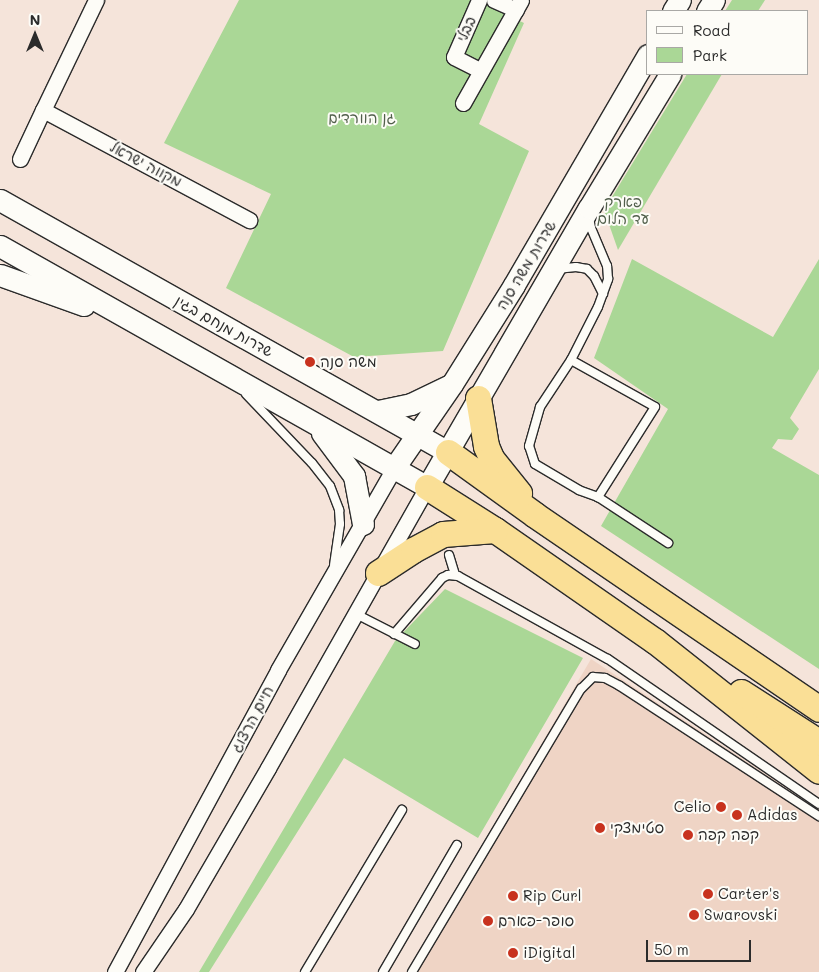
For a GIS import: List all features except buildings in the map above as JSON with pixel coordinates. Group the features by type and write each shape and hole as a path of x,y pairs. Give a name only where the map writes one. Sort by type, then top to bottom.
{"highway":[{"path":"478,398 486,446 491,458 535,515"},
{"path":"448,452 535,515 819,709"},
{"path":"427,487 495,530 655,641 819,771"},
{"path":"378,573 413,550 444,534 495,530"},
{"path":"692,622 819,695"},
{"path":"655,641 778,713 819,742"}],"main road":[{"name":"שדרות משה סנה","path":"394,468 452,384 560,208 646,59"},
{"name":"שדרות משה סנה","path":"427,487 555,270 588,208 669,75"},
{"name":"שדרות מנחם בגין","path":"0,200 448,452"},
{"path":"0,246 427,487"},
{"path":"0,275 136,324"},
{"path":"378,411 416,402 452,384"},
{"path":"314,423 354,476 360,498 363,524"}],"street":[{"path":"20,158 96,0"},
{"name":"בבלי","path":"479,0 454,57 481,71"},
{"path":"463,103 518,5 495,0"},
{"name":"מקווה ישראל","path":"42,110 249,220"},
{"name":"חיים הרצוג","path":"115,972 274,679 394,468"},
{"path":"143,972 186,909 427,487"}],"lane":[{"path":"588,208 590,228 607,266 608,279 603,294 571,360 540,407 529,446 535,464 579,490 598,497 668,543"},
{"path":"555,270 576,266 587,269 594,276 603,294"},
{"path":"571,360 655,407 598,497"},
{"path":"229,376 312,464 335,497 339,510 340,524 331,579"},
{"path":"449,554 455,575"},
{"path":"394,634 429,590 442,578 455,575 608,660 819,804"},
{"path":"356,614 415,644"},
{"path":"412,972 581,689 593,677 605,678 620,686 819,816"},
{"path":"305,972 402,810"},
{"path":"382,972 457,845"}],"shaded area":[{"path":"591,659 819,809 819,972 408,972"}],"green space":[{"name":"גן הוורדים","path":"239,0 477,0 524,23 479,124 529,151 443,351 354,357 226,288 271,194 164,143"},
{"path":"732,0 765,0 759,10 726,10"},
{"name":"פארק עד הלום","path":"686,75 721,75 618,250 604,210"},
{"path":"632,259 773,337 819,259 819,369 790,418 799,429 792,440 778,439 772,448 819,475 819,669 601,526 668,409 594,358"},
{"path":"445,589 583,658 478,838 344,758 209,972 199,972 395,641"}],"place":[{"name":"משה סנה","path":"310,362"},
{"name":"Celio","path":"721,807"},
{"name":"Adidas","path":"737,815"},
{"name":"סטימצקי","path":"600,828"},
{"name":"קפה קפה","path":"688,835"},
{"name":"Carter's","path":"708,894"},
{"name":"Rip Curl","path":"513,896"},
{"name":"Swarovski","path":"694,915"},
{"name":"סופר-פארם","path":"488,921"},
{"name":"iDigital","path":"513,953"}]}
